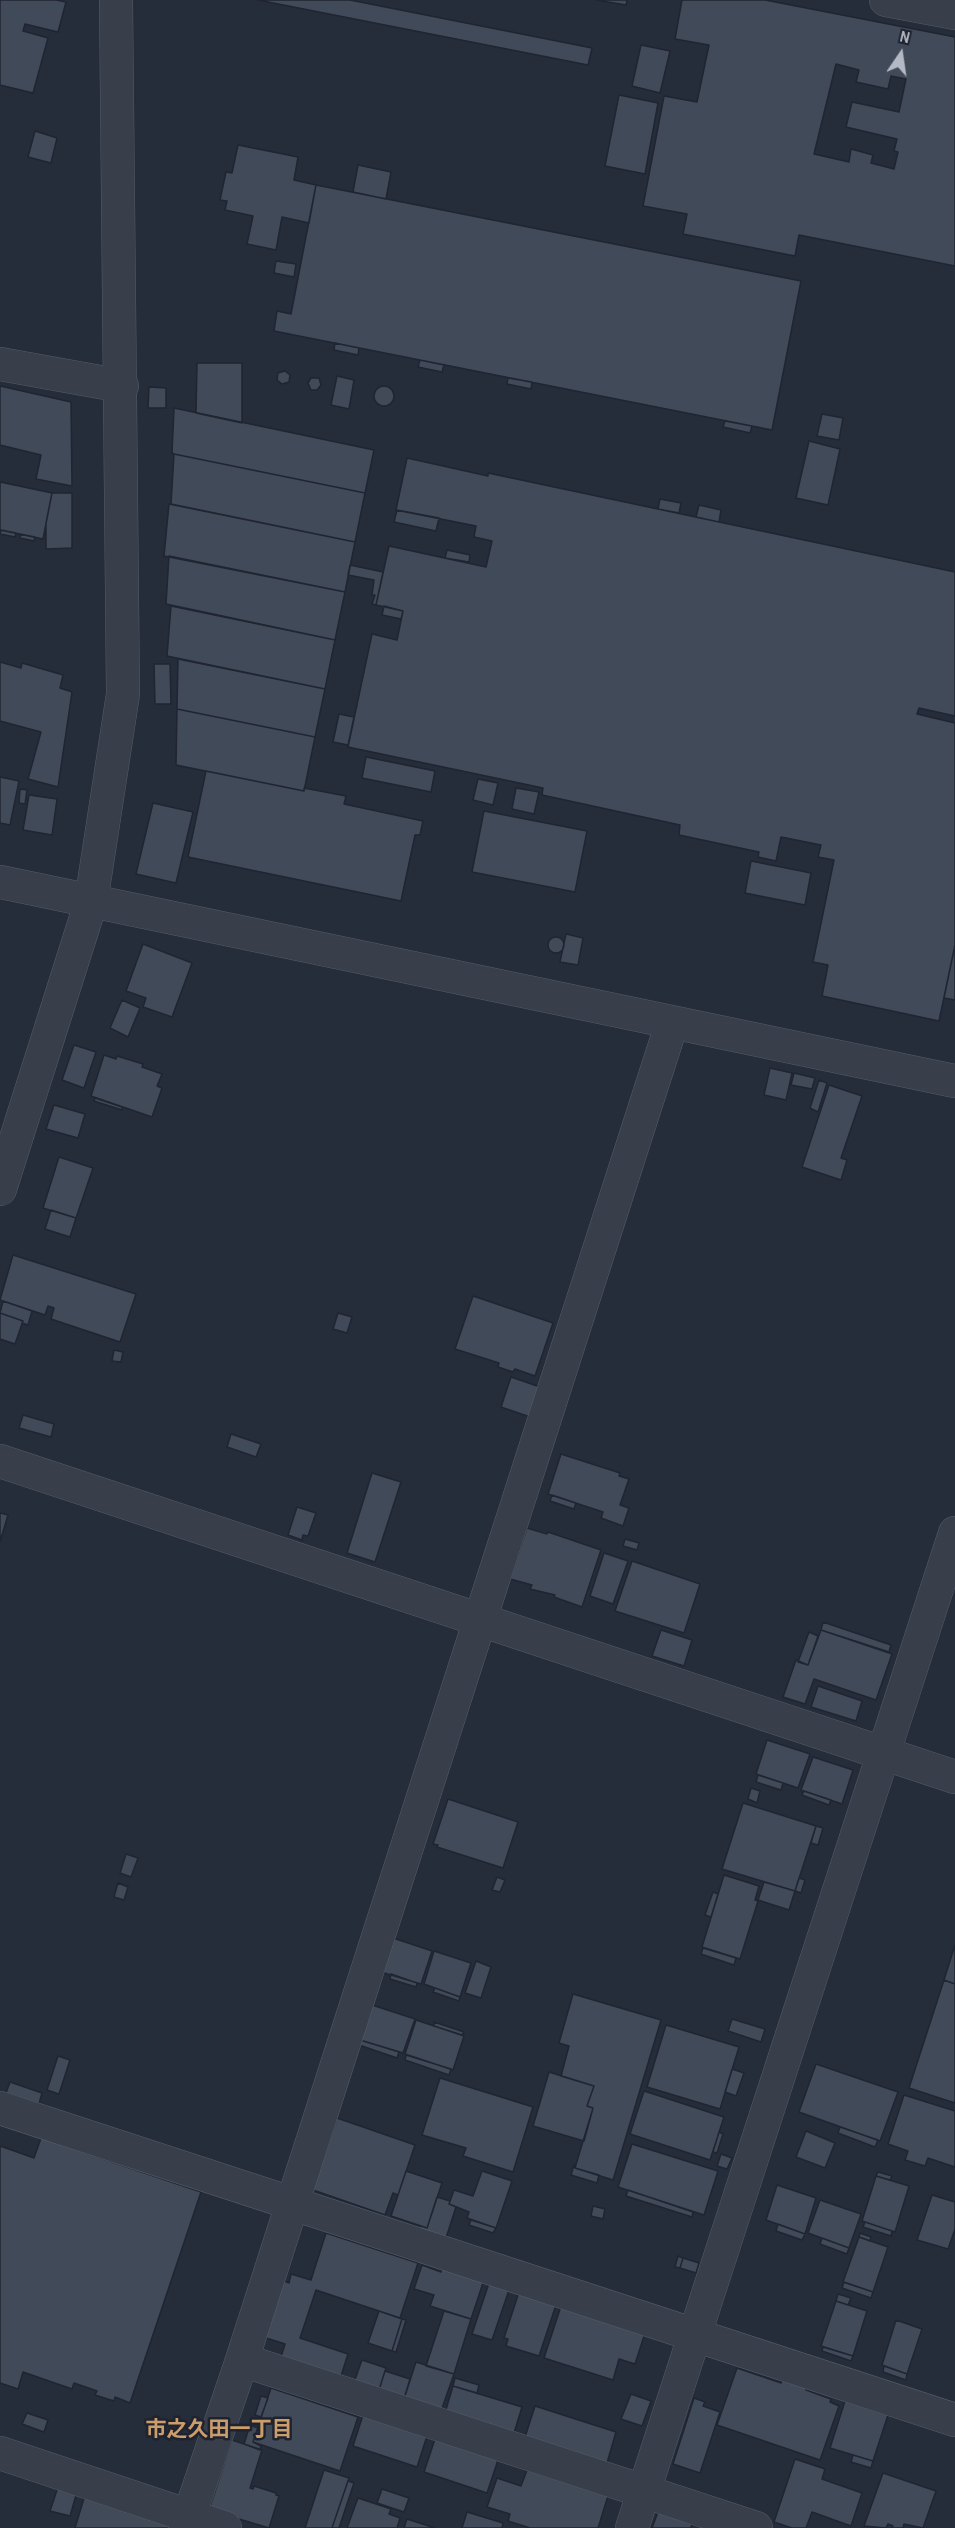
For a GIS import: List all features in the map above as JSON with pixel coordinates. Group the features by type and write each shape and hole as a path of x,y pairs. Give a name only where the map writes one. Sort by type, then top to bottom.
{"street":[{"path":"0,1189 91,902 123,694 122,386 116,0"},
{"path":"886,0 955,13"},
{"path":"0,364 122,386"},
{"path":"0,882 955,1081"},
{"path":"187,2522 242,2360 672,1023"},
{"path":"0,1461 955,1777"},
{"path":"632,2528 955,1533"},
{"path":"0,2108 955,2420"},
{"path":"242,2360 756,2528"},
{"path":"0,2453 187,2522 225,2528"}],"building":[{"path":"0,0 66,2 58,32 25,24 23,31 48,38 33,93 0,85"},
{"path":"258,0 350,0 592,48 588,65"},
{"path":"596,0 627,0 626,5"},
{"path":"682,0 765,0 955,37 955,266 799,235 795,256 683,234 687,214 643,206 664,96 697,102 709,45 675,39","holes":["836,64 859,70 856,82 888,89 891,76 906,79 899,112 852,102 846,127 897,139 894,151 898,152 894,169 871,163 873,155 851,149 849,162 814,154"]},
{"path":"641,45 670,51 660,93 632,86"},
{"path":"619,95 658,103 645,174 605,166"},
{"path":"35,131 57,138 51,163 28,157"},
{"path":"238,145 298,157 294,180 316,185 309,223 282,217 276,250 247,244 253,216 225,210 227,201 220,200 226,172 232,173"},
{"path":"358,165 391,172 386,199 353,192"},
{"path":"316,185 801,281 772,430 274,331 277,311 291,314"},
{"path":"276,261 296,264 294,277 274,273"},
{"path":"335,343 359,348 358,355 334,350"},
{"path":"420,360 444,365 442,372 418,367"},
{"path":"197,363 242,363 242,423 196,413"},
{"path":"285,371 290,375 289,382 282,384 277,380 278,373"},
{"path":"337,376 354,380 349,409 331,405"},
{"path":"311,378 319,378 321,385 317,390 311,390 308,383"},
{"path":"508,378 532,382 531,389 507,384"},
{"path":"0,386 71,402 72,486 36,479 41,455 0,445"},
{"path":"384,386 391,389 394,396 391,403 384,406 377,403 374,396 377,389"},
{"path":"149,387 166,388 166,408 148,408"},
{"path":"174,408 374,450 365,493 174,454 172,453"},
{"path":"822,414 843,418 839,440 817,436"},
{"path":"725,421 752,426 750,433 723,427"},
{"path":"809,441 840,449 828,505 796,498"},
{"path":"174,454 365,493 355,542 171,504"},
{"path":"407,458 488,476 488,473 955,572 955,716 919,708 917,714 955,723 955,945 939,1021 822,996 828,965 813,962 834,860 818,857 821,845 781,837 776,861 758,857 759,852 679,835 680,825 542,795 543,788 348,747 372,634 397,640 403,611 376,605 389,546 486,567 492,541 474,537 476,526 396,510"},
{"path":"0,482 52,493 43,539 0,530"},
{"path":"52,493 72,493 72,548 46,549 46,523"},
{"path":"660,499 681,503 679,513 658,509"},
{"path":"169,504 355,542 345,592 164,556"},
{"path":"699,505 721,510 719,522 696,517"},
{"path":"397,510 439,518 436,531 394,522"},
{"path":"1,530 16,533 15,537 0,534"},
{"path":"20,534 35,537 34,541 20,538"},
{"path":"447,550 470,555 469,562 445,558"},
{"path":"169,556 345,592 335,640 166,604"},
{"path":"350,565 383,572 376,605 372,604 375,595 372,595 374,580 348,575"},
{"path":"171,606 335,640 325,689 167,656"},
{"path":"384,606 403,611 401,619 382,615"},
{"path":"178,659 325,689 315,737 177,709"},
{"path":"0,662 21,668 22,663 63,675 60,688 72,692 58,787 28,779 41,732 0,721"},
{"path":"154,664 170,664 171,704 155,704"},
{"path":"177,709 315,737 304,791 176,765"},
{"path":"339,714 354,717 348,745 333,742"},
{"path":"366,757 435,771 431,792 362,778"},
{"path":"206,771 304,791 304,788 346,796 344,804 423,821 420,835 415,835 401,901 188,857"},
{"path":"0,777 19,781 10,825 0,823"},
{"path":"478,779 498,783 493,805 473,800"},
{"path":"516,788 539,792 534,814 512,809"},
{"path":"20,789 27,790 25,804 19,803"},
{"path":"29,795 57,799 52,835 23,830"},
{"path":"153,803 193,812 176,883 136,874"},
{"path":"484,811 587,831 575,892 472,872"},
{"path":"751,861 811,873 805,905 745,893"},
{"path":"566,934 583,938 578,965 560,962"},
{"path":"553,937 559,937 564,945 562,951 553,953 548,948 548,942"},
{"path":"143,944 192,963 172,1017 143,1007 146,998 126,991"},
{"path":"955,945 955,1000 944,998"},
{"path":"122,1000 140,1008 128,1037 110,1028"},
{"path":"74,1045 96,1052 84,1088 62,1080"},
{"path":"104,1055 116,1059 117,1056 143,1064 142,1067 162,1074 157,1086 162,1088 152,1117 91,1096"},
{"path":"770,1068 792,1073 786,1100 764,1095"},
{"path":"794,1073 815,1078 812,1089 791,1085"},
{"path":"819,1080 827,1083 818,1112 810,1108"},
{"path":"829,1085 862,1096 841,1158 847,1160 841,1180 802,1167"},
{"path":"95,1098 122,1107 122,1110 94,1101"},
{"path":"54,1105 85,1114 78,1138 46,1129"},
{"path":"59,1157 93,1168 76,1218 43,1208"},
{"path":"51,1210 76,1218 70,1237 45,1229"},
{"path":"13,1255 136,1294 120,1342 51,1319 54,1308 48,1306 45,1315 0,1300"},
{"path":"473,1296 553,1323 535,1376 515,1369 513,1372 498,1367 499,1363 455,1349"},
{"path":"3,1301 32,1311 28,1325 0,1313"},
{"path":"0,1313 23,1321 15,1344 0,1339"},
{"path":"338,1313 352,1317 347,1333 333,1329"},
{"path":"114,1350 123,1352 121,1362 112,1361"},
{"path":"511,1377 540,1387 530,1417 501,1407"},
{"path":"23,1415 54,1424 51,1437 19,1428"},
{"path":"231,1434 261,1444 256,1457 227,1447"},
{"path":"561,1454 620,1473 619,1476 629,1479 620,1505 629,1508 623,1526 601,1518 603,1512 548,1494"},
{"path":"372,1473 401,1482 375,1562 347,1553"},
{"path":"552,1495 576,1503 574,1509 550,1501"},
{"path":"297,1507 316,1513 308,1536 303,1535 302,1540 288,1535"},
{"path":"0,1513 8,1515 0,1542"},
{"path":"527,1528 547,1534 548,1532 601,1550 582,1607 554,1597 555,1595 530,1589 532,1585 510,1579"},
{"path":"625,1539 639,1543 637,1550 623,1546"},
{"path":"604,1553 628,1561 613,1604 590,1596"},
{"path":"632,1561 700,1584 684,1633 615,1611"},
{"path":"823,1622 891,1645 889,1652 821,1630"},
{"path":"661,1630 692,1640 684,1666 652,1656"},
{"path":"821,1630 892,1654 876,1700 814,1679 805,1704 783,1697 796,1660 808,1665"},
{"path":"809,1632 818,1636 808,1665 798,1662"},
{"path":"818,1686 862,1701 856,1721 811,1707"},
{"path":"767,1740 810,1754 798,1788 756,1774"},
{"path":"813,1757 853,1770 842,1804 801,1790"},
{"path":"758,1775 783,1783 781,1790 756,1782"},
{"path":"751,1788 760,1791 757,1803 748,1799"},
{"path":"804,1791 831,1800 829,1805 802,1795"},
{"path":"448,1799 518,1822 503,1868 433,1844"},
{"path":"743,1803 816,1826 795,1891 722,1869"},
{"path":"816,1826 823,1828 818,1845 811,1843"},
{"path":"126,1854 138,1858 131,1877 120,1873"},
{"path":"724,1875 759,1886 755,1900 758,1901 740,1959 702,1947"},
{"path":"497,1877 505,1880 500,1892 492,1890"},
{"path":"799,1878 805,1880 801,1893 795,1891"},
{"path":"764,1882 795,1891 789,1910 758,1900"},
{"path":"118,1883 128,1887 124,1900 114,1897"},
{"path":"713,1892 718,1894 711,1917 705,1915"},
{"path":"393,1938 432,1951 421,1984 381,1972"},
{"path":"955,1945 955,1984 944,1980"},
{"path":"703,1948 736,1958 734,1965 701,1954"},
{"path":"434,1951 471,1963 460,1997 424,1984"},
{"path":"476,1961 491,1967 481,1998 465,1993"},
{"path":"391,1974 417,1983 416,1987 390,1979"},
{"path":"944,1980 955,1984 955,2103 909,2088"},
{"path":"435,1988 460,1997 459,2001 433,1992"},
{"path":"573,1994 661,2020 613,2180 575,2168 593,2108 587,2106 594,2086 561,2076 569,2046 559,2043"},
{"path":"372,2005 415,2019 403,2053 360,2040"},
{"path":"732,2019 765,2029 761,2042 728,2031"},
{"path":"416,2020 464,2036 453,2070 405,2054"},
{"path":"434,2022 464,2032 462,2035 434,2026"},
{"path":"666,2025 739,2047 720,2109 647,2087"},
{"path":"360,2040 399,2052 397,2058 359,2045"},
{"path":"406,2055 451,2069 449,2075 405,2060"},
{"path":"58,2056 70,2060 59,2094 47,2090"},
{"path":"816,2064 898,2092 880,2141 799,2112"},
{"path":"732,2069 744,2073 736,2096 725,2092"},
{"path":"549,2072 594,2086 587,2106 593,2108 584,2141 533,2126"},
{"path":"440,2078 533,2107 513,2172 463,2156 466,2148 422,2135"},
{"path":"10,2082 42,2093 39,2104 6,2093"},
{"path":"644,2091 724,2117 710,2160 630,2134"},
{"path":"904,2095 955,2111 955,2167 928,2158 925,2166 905,2160 908,2151 888,2144"},
{"path":"337,2118 415,2145 398,2195 393,2193 385,2215 313,2190"},
{"path":"840,2127 878,2140 875,2147 838,2133"},
{"path":"806,2131 835,2143 825,2168 796,2157"},
{"path":"719,2132 723,2134 717,2153 713,2152"},
{"path":"41,2138 201,2192 130,2403 115,2397 114,2401 95,2395 97,2391 74,2383 72,2389 23,2372 18,2389 0,2383 0,2146 34,2158"},
{"path":"632,2144 718,2171 704,2215 618,2187"},
{"path":"721,2154 732,2158 727,2169 717,2166"},
{"path":"574,2165 575,2168 599,2175 597,2183 571,2175"},
{"path":"406,2171 442,2183 427,2228 391,2216"},
{"path":"482,2171 512,2181 496,2228 467,2218 469,2212 449,2204 454,2190 473,2196"},
{"path":"878,2172 892,2176 890,2180 876,2176"},
{"path":"876,2176 909,2186 895,2232 862,2221"},
{"path":"777,2185 816,2198 805,2234 766,2220"},
{"path":"628,2190 693,2212 692,2217 626,2196"},
{"path":"932,2195 955,2202 955,2229 948,2249 917,2240"},
{"path":"437,2197 450,2201 449,2204 456,2207 445,2241 418,2232 421,2226 427,2228"},
{"path":"820,2200 861,2214 849,2248 808,2233"},
{"path":"593,2206 605,2209 603,2219 591,2216"},
{"path":"471,2220 496,2228 493,2233 469,2225"},
{"path":"865,2222 892,2231 891,2236 863,2227"},
{"path":"778,2224 805,2234 802,2240 776,2231"},
{"path":"326,2233 418,2263 400,2318 316,2290 300,2338 348,2354 340,2379 280,2360 285,2344 263,2337 282,2280 289,2283 291,2274 311,2280"},
{"path":"860,2233 871,2237 870,2241 859,2237"},
{"path":"859,2237 888,2247 873,2292 843,2282"},
{"path":"822,2238 849,2248 847,2254 820,2244"},
{"path":"678,2256 683,2258 680,2268 675,2267"},
{"path":"683,2258 699,2263 696,2273 680,2268"},
{"path":"422,2265 441,2272 442,2266 484,2280 471,2319 430,2306 434,2295 414,2289"},
{"path":"844,2282 873,2292 871,2298 842,2288"},
{"path":"489,2283 509,2290 492,2340 472,2334"},
{"path":"519,2292 556,2305 539,2356 506,2346 508,2339 504,2338"},
{"path":"838,2294 851,2298 848,2305 836,2301"},
{"path":"836,2301 867,2311 853,2356 821,2346"},
{"path":"561,2306 645,2333 635,2364 619,2359 613,2380 544,2358"},
{"path":"379,2311 402,2319 392,2351 368,2343"},
{"path":"444,2311 471,2319 454,2374 426,2366"},
{"path":"402,2319 406,2320 396,2352 392,2351"},
{"path":"896,2320 922,2329 907,2374 882,2365"},
{"path":"823,2347 853,2356 851,2361 822,2351"},
{"path":"362,2360 386,2368 378,2393 353,2385"},
{"path":"416,2362 454,2374 440,2414 403,2402"},
{"path":"884,2366 907,2374 906,2380 883,2372"},
{"path":"737,2368 781,2383 783,2379 807,2387 806,2390 831,2399 830,2402 839,2406 820,2460 717,2425"},
{"path":"385,2371 410,2379 403,2402 378,2393"},
{"path":"455,2378 479,2385 477,2393 453,2386"},
{"path":"453,2386 522,2407 514,2433 445,2413"},
{"path":"271,2388 358,2417 340,2471 253,2442"},
{"path":"631,2394 651,2401 642,2426 621,2419"},
{"path":"261,2396 268,2398 261,2417 255,2415"},
{"path":"694,2398 705,2402 703,2406 720,2412 700,2473 673,2464"},
{"path":"845,2401 888,2415 873,2461 830,2448"},
{"path":"535,2406 616,2432 607,2463 525,2437"},
{"path":"27,2413 48,2420 44,2432 22,2424"},
{"path":"363,2415 427,2436 417,2467 353,2446"},
{"path":"250,2425 258,2428 253,2442 261,2446 260,2450 244,2444"},
{"path":"435,2439 498,2460 487,2493 424,2472"},
{"path":"232,2440 262,2450 250,2488 253,2489 254,2486 279,2496 269,2528 209,2510"},
{"path":"853,2455 873,2461 871,2468 851,2462"},
{"path":"795,2459 825,2469 822,2479 862,2493 851,2526 812,2512 806,2528 792,2528 774,2522"},
{"path":"324,2470 349,2478 332,2528 305,2528"},
{"path":"527,2470 608,2496 598,2528 530,2528 508,2521 510,2514 487,2507 497,2478 521,2486"},
{"path":"883,2473 936,2491 923,2528 904,2524 903,2528 892,2528 893,2526 888,2524 886,2528 864,2526"},
{"path":"348,2481 354,2483 339,2528 332,2528"},
{"path":"58,2487 77,2492 70,2516 50,2511"},
{"path":"382,2489 409,2498 404,2512 377,2503"},
{"path":"85,2495 172,2522 170,2528 75,2528"},
{"path":"358,2498 391,2509 389,2514 400,2518 397,2528 347,2528"},
{"path":"467,2512 503,2523 502,2528 462,2528"},
{"path":"658,2512 692,2524 691,2528 652,2528"},
{"path":"407,2519 435,2528 404,2528"}],"district":[{"name":"市之久田一丁目","path":"219,2430"}]}
